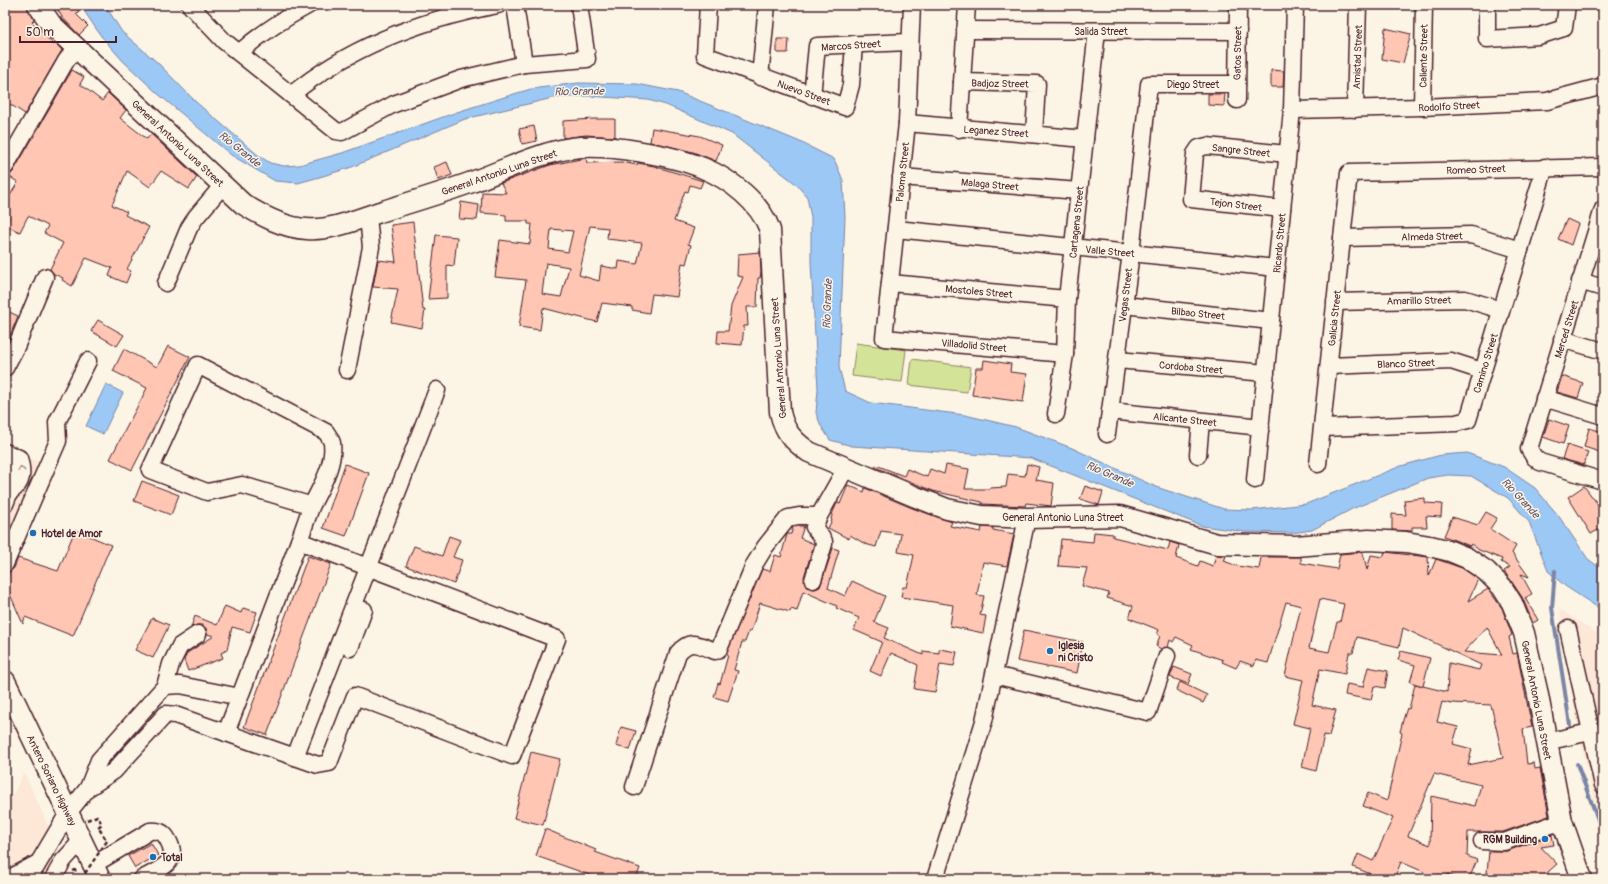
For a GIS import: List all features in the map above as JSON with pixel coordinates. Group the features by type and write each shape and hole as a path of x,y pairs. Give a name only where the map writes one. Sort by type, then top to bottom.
{"main road":[{"name":"General Antonio Luna Street","path":"38,5 51,24 243,204 257,213 295,227 308,229 321,228 368,216 470,183 557,150 574,147 607,148 644,152 688,162 710,171 736,188 759,208 770,230 780,412 783,425 789,436 809,452 947,509 982,516 1027,518 1120,516 1145,522 1197,540 1225,545 1296,546 1369,540 1406,542 1450,551 1467,558 1486,571 1502,587 1512,603 1524,633 1562,821 1582,879"},
{"name":"Antero Soriano Highway","path":"5,682 81,841 91,874"}],"street":[{"path":"190,5 224,41 336,131 342,132 394,104 430,89 500,69 524,64 587,59 579,5"},
{"path":"239,53 255,39 283,19 309,5"},
{"path":"290,95 312,77 374,44 401,32 448,17 498,5"},
{"path":"515,5 524,64"},
{"name":"Nuevo Street","path":"708,5 704,55 845,107 851,85 854,44"},
{"path":"760,76 767,5"},
{"name":"Paloma Street","path":"884,338 907,123 909,42 912,5"},
{"path":"959,129 967,5"},
{"name":"Gatos Street","path":"1237,92 1238,5"},
{"name":"Ricardo Street","path":"1255,480 1292,110 1295,5"},
{"name":"Amistad Street","path":"1355,109 1358,5"},
{"name":"Caliente Street","path":"1422,107 1424,5"},
{"path":"1487,5 1487,39 1539,36 1564,28 1567,5"},
{"name":"Salida Street","path":"965,30 1238,31"},
{"name":"Cartagena Street","path":"1056,414 1065,354 1067,299 1097,31"},
{"name":"Marcos Street","path":"812,96 817,46 909,42"},
{"path":"5,167 66,61 76,48"},
{"name":"Badjoz Street","path":"962,82 1037,84 1034,134"},
{"name":"Diego Street","path":"1149,84 1237,92"},
{"name":"Vegas Street","path":"1107,434 1131,253 1149,84"},
{"name":"Rodolfo Street","path":"1292,110 1422,107 1547,101 1603,86"},
{"name":"Leganez Street","path":"907,123 959,129 1085,139"},
{"name":"Sangre Street","path":"1191,199 1195,154 1199,148 1207,146 1287,154"},
{"name":"Romeo Street","path":"1348,173 1545,167 1603,167"},
{"name":"Camino Street","path":"1323,428 1456,423 1468,420 1545,167"},
{"name":"Galicia Street","path":"1318,464 1323,428 1348,173"},
{"name":"Malaga Street","path":"901,177 1079,192"},
{"path":"166,283 181,244 196,217 223,186"},
{"name":"Tejon Street","path":"1191,199 1282,209"},
{"path":"347,370 370,247 368,216"},
{"name":"Merced Street","path":"1602,216 1580,281 1529,449 1534,457 1540,462 1603,481"},
{"name":"Valle Street","path":"896,229 1277,268"},
{"name":"Almeda Street","path":"1342,238 1471,235 1520,250"},
{"path":"5,368 16,347 45,277"},
{"path":"1580,281 1603,288"},
{"name":"Mostoles Street","path":"890,283 1067,299"},
{"name":"Amarillo Street","path":"1335,302 1465,299 1501,310"},
{"name":"Bilbao Street","path":"1124,305 1271,321"},
{"name":"Villadolid Street","path":"884,338 1065,354"},
{"path":"1562,339 1603,352"},
{"name":"Cordoba Street","path":"1117,360 1266,373"},
{"path":"5,564 58,441 57,422 88,361"},
{"name":"Blanco Street","path":"1329,366 1451,362 1482,371"},
{"path":"226,733 311,507 328,469 332,442 326,432 198,365 150,470 207,492 242,485 311,507"},
{"path":"295,757 437,390"},
{"path":"1544,398 1603,416"},
{"name":"Alicante Street","path":"1110,412 1261,427"},
{"path":"1198,455 1201,421"},
{"path":"5,452 20,458 22,466 22,476 18,486 8,497"},
{"path":"5,457 12,486 8,497"},
{"path":"813,580 824,544 824,541 814,527 846,468"},
{"path":"634,787 678,653 686,644 694,643 715,651 719,649 754,565 765,547 788,518 799,516 819,516"},
{"path":"935,879 984,721 1027,518"},
{"path":"88,788 114,771 166,714 175,715 318,765 329,763 354,696 512,756 557,639 299,541"},
{"path":"350,648 364,610"},
{"path":"1568,629 1603,785"},
{"path":"34,879 45,854 88,788 99,760 165,686 171,664 180,646 198,634"},
{"path":"994,675 1148,712 1167,656"},
{"path":"165,686 180,685 240,697"},
{"path":"1546,742 1590,732"},
{"path":"29,879 38,863 70,817"},
{"path":"1482,841 1504,842 1562,821"},
{"path":"91,874 150,831 157,830 165,834 173,849 172,856 167,864 142,879"},
{"path":"53,879 63,861 81,841"},
{"path":"8,879 38,863"}],"path":[{"path":"91,874 108,841 98,827 102,824 97,816"}],"shaded area":[{"path":"5,448 41,463 5,547"},
{"path":"1560,609 1603,638 1603,821 1596,804 1578,731"},
{"path":"24,772 72,879 5,879 5,812"}],"green space":[{"path":"856,343 906,350 902,382 852,376"},
{"path":"912,359 971,367 967,392 909,385"}],"water":[{"name":"Rio Grande","path":"80,5 105,5 122,32 158,63 197,103 258,155 270,163 284,166 299,165 342,153 457,112 531,89 578,83 637,84 678,92 798,141 834,159 843,180 845,217 839,367 845,391 871,403 965,415 1016,427 1072,448 1156,487 1224,509 1252,510 1306,504 1401,466 1441,455 1467,453 1504,467 1535,488 1558,515 1588,559 1603,570 1603,611 1565,586 1548,571 1529,522 1508,498 1471,476 1448,475 1428,478 1352,509 1312,530 1292,533 1246,532 1202,526 1031,458 852,446 830,440 821,426 816,413 818,389 811,263 811,217 807,197 796,184 732,134 666,105 648,100 588,96 553,98 465,119 352,167 323,176 298,183 275,181 231,155 157,93 123,61 101,36"},
{"path":"106,384 123,393 103,434 86,426"}],"building":[{"path":"5,5 27,5 34,20 32,22 54,45 55,43 62,50 25,114 5,101"},
{"path":"55,5 73,5 79,11 76,14 88,26 79,35 62,17"},
{"path":"1385,28 1411,34 1403,63 1382,59"},
{"path":"777,39 789,39 788,53 777,53"},
{"path":"72,70 84,77 80,84 102,101 108,93 126,110 120,118 147,139 151,134 197,177 189,189 161,171 150,187 127,171 112,205 127,212 125,215 149,227 127,269 131,271 126,283 109,276 112,268 86,258 72,286 62,280 63,278 54,274 50,269 63,243 44,233 48,226 28,216 20,232 6,226 9,217 5,215 5,204 18,182 8,176 13,172"},
{"path":"1271,70 1284,71 1283,87 1271,87"},
{"path":"1208,94 1225,94 1224,106 1208,105"},
{"path":"615,119 615,137 586,135 563,138 563,121"},
{"path":"534,126 537,141 522,144 519,129"},
{"path":"652,128 700,136 722,145 716,161 693,152 650,142"},
{"path":"586,158 587,163 621,162 637,165 638,163 654,166 703,181 700,188 690,185 688,192 685,191 674,221 694,228 688,244 691,245 686,264 682,263 677,297 652,294 649,313 632,310 632,307 602,303 597,322 543,308 540,330 519,327 526,280 495,277 500,240 530,244 532,224 528,224 528,221 506,221 506,215 481,213 482,192 506,193 501,183 550,165","holes":["590,226 608,228 607,239 642,243 637,264 619,261 618,269 601,266 599,281 579,275","551,229 573,231 568,252 549,249","546,263 569,267 561,297 542,294"]},
{"path":"447,162 452,175 438,180 434,167"},
{"path":"461,202 479,205 477,220 459,219"},
{"path":"1567,219 1578,224 1571,245 1558,239"},
{"path":"413,222 423,310 425,310 422,328 391,322 398,289 373,287 378,260 396,262 391,225"},
{"path":"436,235 457,237 454,266 447,265 447,298 428,299"},
{"path":"760,252 761,272 760,278 758,278 757,307 747,307 748,326 744,326 742,345 717,343 718,331 728,331 731,306 743,277 737,276 738,254"},
{"path":"5,310 18,316 5,348"},
{"path":"98,320 124,335 117,346 91,331"},
{"path":"168,346 190,357 132,470 110,459 147,388 113,371 124,349 157,367"},
{"path":"984,360 1011,364 1010,372 1027,374 1023,402 972,395 976,368 983,368"},
{"path":"1562,376 1583,383 1578,398 1557,392"},
{"path":"1549,419 1569,426 1563,444 1543,437"},
{"path":"1589,428 1603,432 1603,453 1584,447"},
{"path":"1567,445 1588,452 1584,465 1562,459"},
{"path":"345,464 369,473 346,536 323,528"},
{"path":"1027,464 1039,467 1036,480 1054,483 1051,506 1026,503 1025,506 982,504 982,502 933,491 875,467 876,465 904,476 907,469 927,477 930,469 944,474 946,465 969,469 965,489 990,489 1006,487 1008,474 1025,476"},
{"path":"142,481 179,495 171,515 134,501"},
{"path":"848,485 864,492 865,488 912,508 952,522 950,526 981,532 982,527 993,528 993,530 1014,534 1007,566 983,562 977,595 984,596 980,615 986,616 983,633 950,626 953,605 901,597 903,587 907,587 914,555 898,552 901,534 881,531 876,547 865,544 850,535 849,539 828,528 837,503 840,504"},
{"path":"1085,486 1103,492 1099,505 1080,499"},
{"path":"1584,486 1603,511 1603,527 1591,534 1568,497"},
{"path":"1425,498 1425,503 1442,504 1441,517 1426,516 1427,527 1412,527 1412,531 1392,530 1392,514 1406,515 1404,500"},
{"path":"1486,512 1497,518 1490,529 1516,546 1512,553 1529,577 1521,574 1532,594 1525,598 1538,620 1533,623 1522,597 1504,571 1510,567 1501,562 1502,559 1479,550 1471,544 1470,546 1444,536 1452,517 1478,525"},
{"path":"804,526 800,538 814,544 804,577 806,587 815,589 820,587 833,548 839,550 828,588 845,596 852,581 885,596 874,622 889,628 884,638 923,655 923,651 939,653 939,649 957,652 954,666 940,664 935,692 914,689 918,665 891,653 881,676 870,671 882,642 854,630 859,618 836,608 837,606 803,591 797,611 791,609 790,612 760,603 751,631 749,631 745,642 742,642 734,670 738,671 728,701 714,697 718,683 720,684 728,655 726,654 762,569 770,571 775,555 781,557 787,534 791,534 793,527"},
{"path":"75,530 111,545 73,636 25,617 23,624 5,583 9,572 14,568 18,558 58,571"},
{"path":"1094,532 1113,534 1113,537 1168,550 1170,542 1179,545 1176,558 1198,566 1200,561 1213,566 1216,555 1226,556 1224,561 1237,566 1259,569 1261,557 1301,557 1301,563 1337,569 1340,554 1361,552 1363,553 1367,570 1371,555 1383,557 1385,552 1428,557 1429,576 1436,559 1462,568 1478,579 1468,601 1488,589 1502,608 1512,635 1509,637 1513,654 1517,653 1532,727 1523,729 1527,764 1534,763 1535,769 1540,768 1549,816 1503,832 1468,832 1467,856 1477,860 1469,879 1459,879 1448,874 1447,877 1438,874 1435,879 1423,874 1424,872 1401,862 1394,879 1383,879 1353,867 1358,854 1373,861 1393,818 1363,806 1368,793 1387,801 1402,733 1400,732 1407,708 1409,709 1415,684 1447,692 1449,663 1479,670 1481,665 1403,628 1399,647 1357,637 1353,653 1349,653 1345,674 1320,669 1312,705 1336,710 1329,736 1324,735 1316,771 1302,767 1310,728 1293,724 1303,680 1285,676 1301,606 1286,602 1268,663 1256,660 1254,666 1240,661 1236,668 1222,662 1223,660 1191,649 1193,645 1176,637 1173,642 1170,640 1168,647 1161,649 1156,646 1160,636 1157,634 1159,630 1129,618 1133,606 1107,598 1109,593 1082,586 1087,568 1058,566 1061,539 1093,542","holes":["1320,599 1344,604 1340,622 1337,622 1329,652 1309,648","1487,627 1502,655 1464,652","1442,702 1452,704 1491,705 1503,758 1468,765 1472,749 1453,744 1458,727 1437,722","1434,774 1481,785 1475,806 1431,796 1430,845 1408,836"]},
{"path":"449,536 460,540 453,557 462,560 454,584 406,566 414,546 442,556"},
{"path":"308,556 331,564 267,735 244,727"},
{"path":"225,606 241,613 243,608 257,612 250,632 232,627 227,650 221,653 223,658 188,671 184,660 187,653 214,636 207,634 206,628 202,625 191,627 195,616 217,625"},
{"path":"152,618 169,625 153,658 135,650"},
{"name":"Iglesia ni Cristo","path":"1024,630 1083,642 1077,673 1017,661"},
{"path":"1401,651 1430,658 1423,686 1410,682 1415,665 1398,660"},
{"path":"1174,667 1192,674 1188,684 1170,677"},
{"path":"1368,667 1388,671 1385,688 1374,686 1371,700 1345,695 1347,684 1363,687"},
{"path":"1180,682 1207,695 1203,703 1176,690"},
{"path":"621,727 636,731 630,750 616,746"},
{"path":"531,752 560,759 543,825 514,818"},
{"path":"545,829 596,850 595,852 640,868 636,879 601,879 536,856"},
{"path":"1552,835 1554,845 1541,847 1557,864 1548,872 1548,879 1515,879 1502,875 1501,878 1487,873 1489,851 1507,851"},
{"path":"151,843 158,855 135,868 128,856"}],"waterway":[{"path":"1555,571 1552,608 1570,725"},
{"path":"1577,764 1603,833"}],"place":[{"name":"Hotel de Amor","path":"33,533"},
{"name":"Iglesia ni Cristo","path":"1050,651"},
{"name":"RGM Building","path":"1545,839"},
{"name":"Total","path":"153,857"}]}
